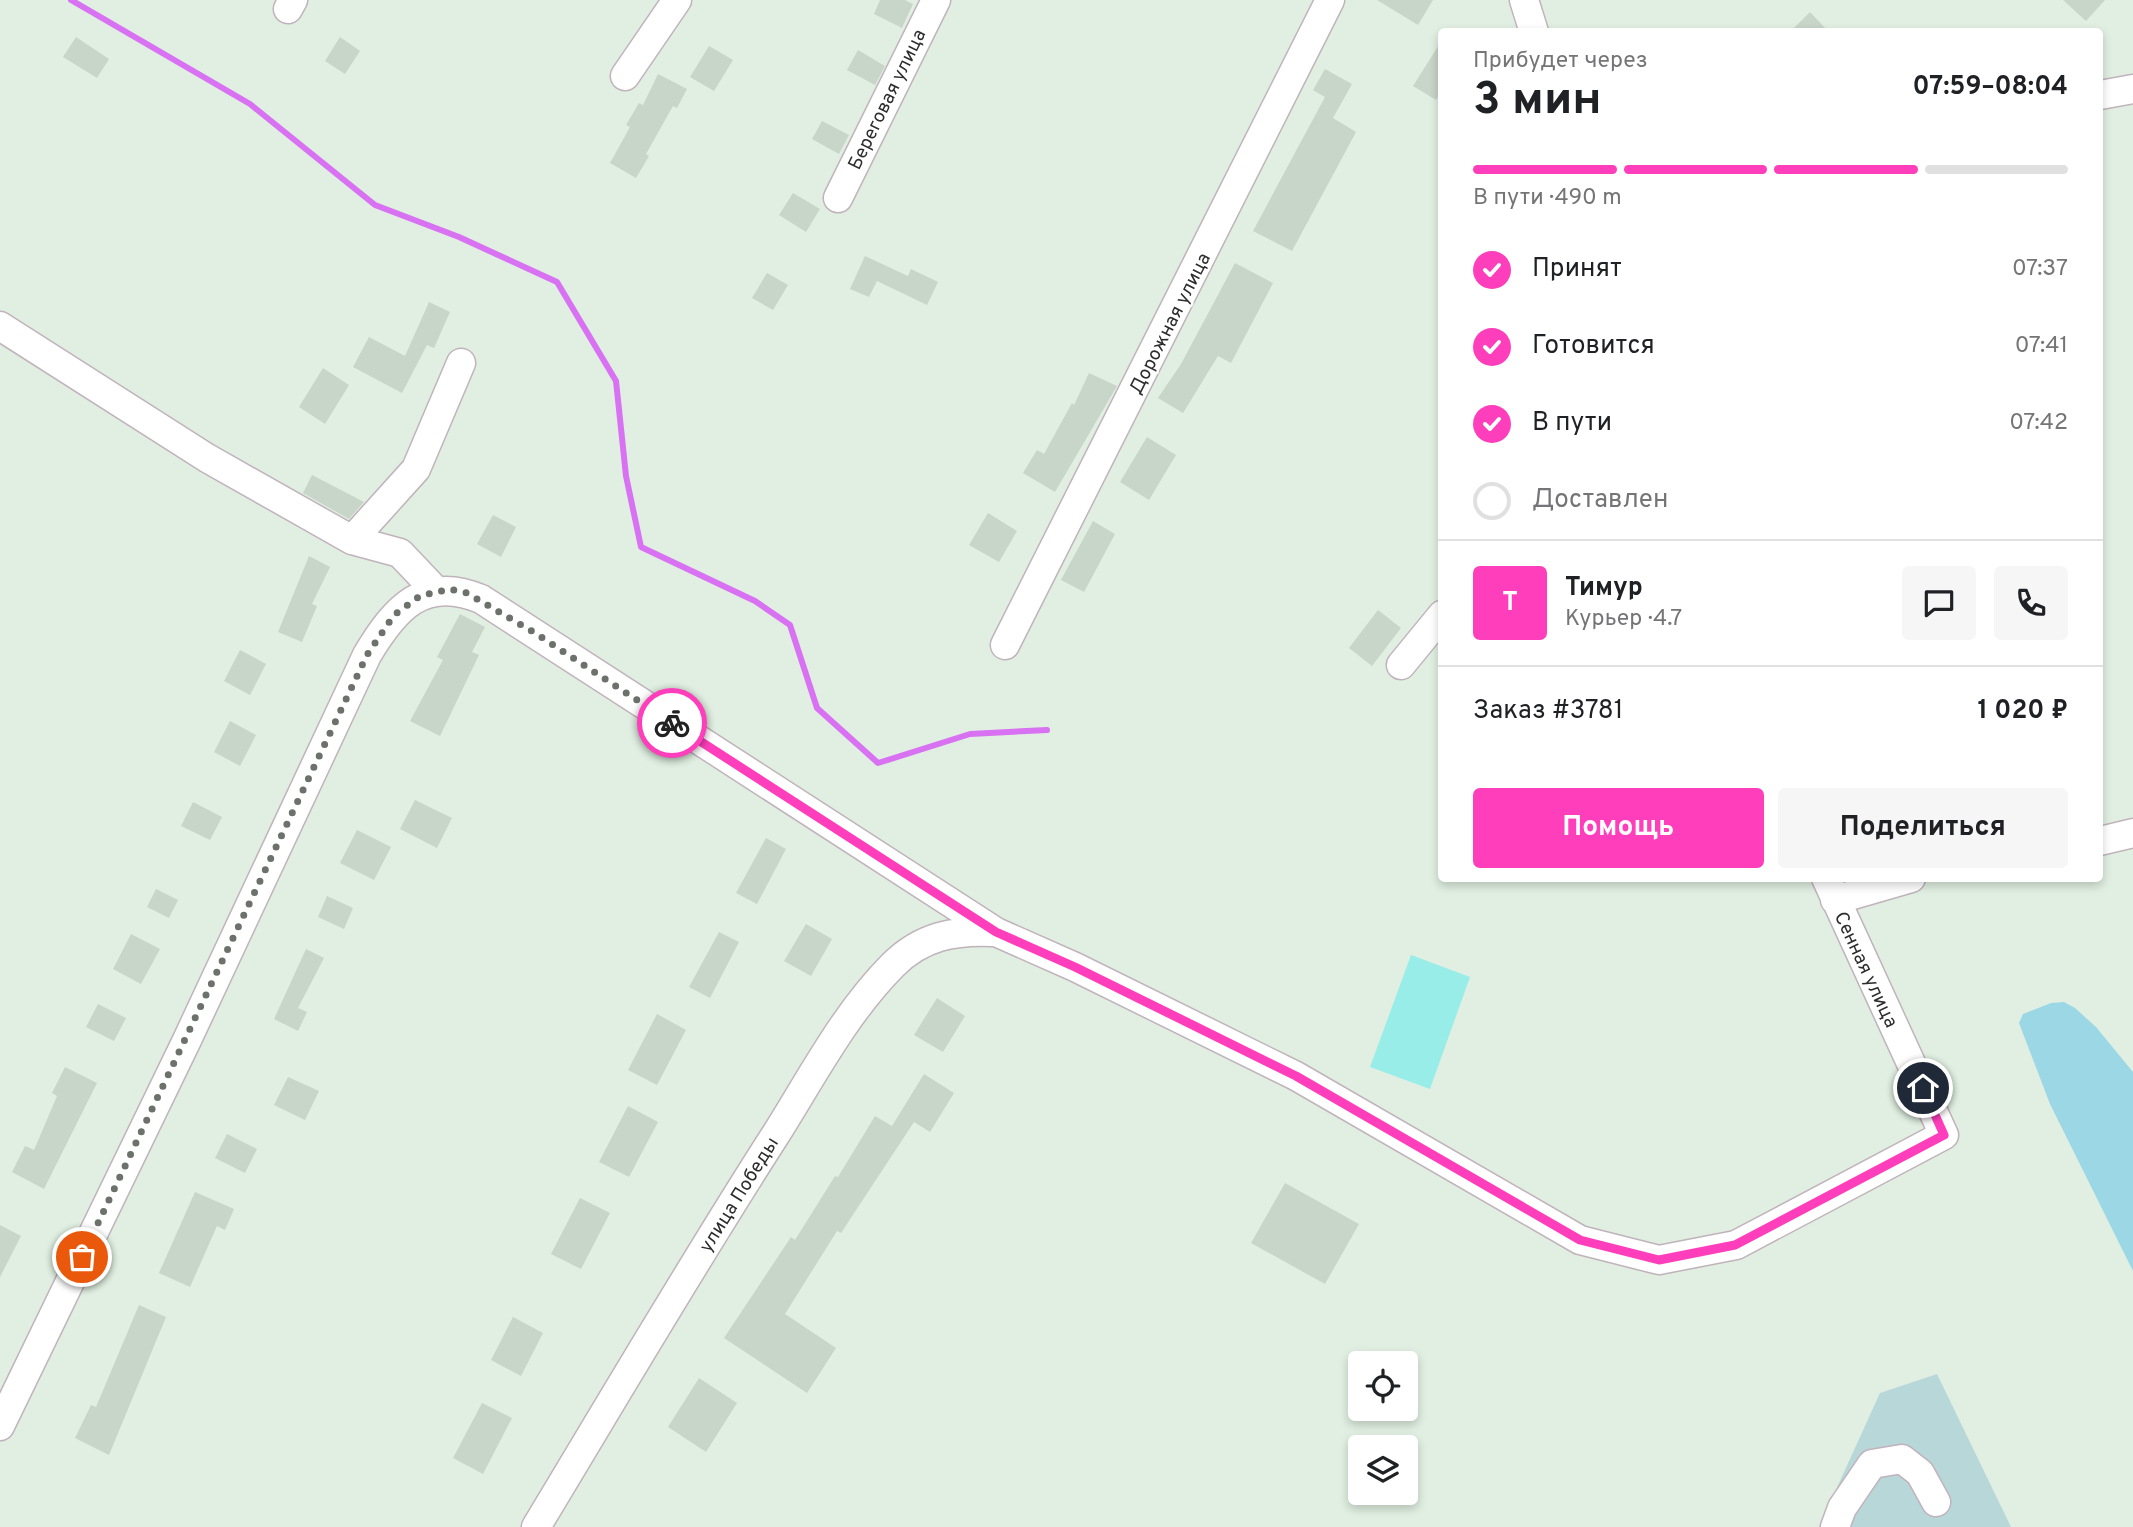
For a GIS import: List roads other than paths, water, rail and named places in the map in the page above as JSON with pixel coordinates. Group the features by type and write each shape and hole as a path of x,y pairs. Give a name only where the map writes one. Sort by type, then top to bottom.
{"street":[{"path":"625,76 677,0"},
{"name":"Береговая улица","path":"838,198 936,0"},
{"name":"Дорожная улица","path":"1005,645 1330,0"},
{"path":"1524,0 1533,28"},
{"path":"2103,94 2133,89"},
{"path":"0,326 207,458 352,540 400,553 436,591"},
{"path":"352,540 415,469 461,363"},
{"path":"0,1426 187,1041 367,655 394,615 420,596 450,589 481,599 996,932"},
{"path":"1401,664 1438,620"},
{"path":"2103,840 2133,833"},
{"path":"1830,889 1882,882"},
{"name":"Сенная улица","path":"996,932 1075,967 1296,1076 1580,1240 1659,1260 1735,1245 1944,1135 1830,889"},
{"name":"улица Победы","path":"536,1527 746,1181 844,1027 874,987 894,964 918,946 941,934 962,930 996,932"},
{"path":"1835,1527 1842,1508 1872,1464 1902,1459 1920,1473 1936,1502"}],"waterway":[{"path":"71,0 250,104 375,205 459,237 557,282 616,381 626,476 641,547 755,601 790,625 817,708 878,763 970,734 1047,730"}]}
